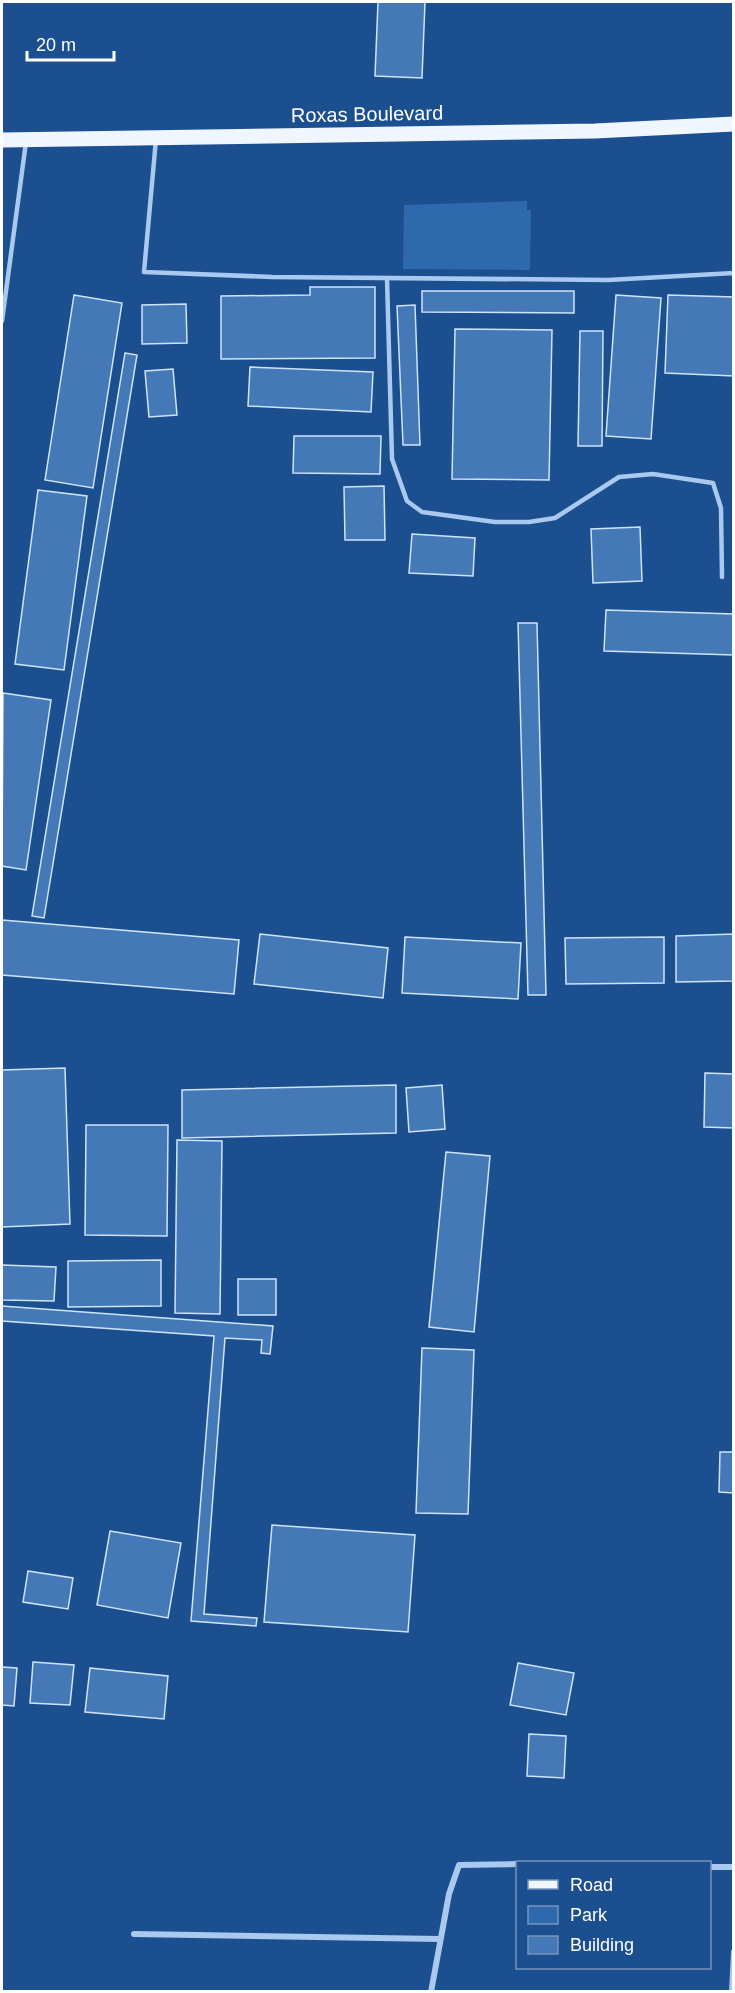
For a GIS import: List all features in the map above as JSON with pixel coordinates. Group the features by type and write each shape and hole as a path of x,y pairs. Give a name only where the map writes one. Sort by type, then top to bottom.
{"main road":[{"name":"Roxas Boulevard","path":"2,140 595,131 734,124"}],"street":[{"path":"431,1992 449,1894 459,1865 516,1864"},
{"path":"711,1867 734,1867"},
{"path":"134,1934 440,1939"},
{"path":"732,1992 734,1952"}],"lane":[{"path":"156,138 144,272 272,277 608,280 734,273"},
{"path":"2,321 26,140"},
{"path":"387,278 392,459 407,501 422,512 441,517 529,522 555,518 619,477 653,474 713,483 721,508 722,577"}],"green space":[{"path":"527,201 527,210 531,210 530,270 403,269 404,205"}],"building":[{"path":"378,2 425,2 422,78 375,76"},
{"path":"310,287 375,287 375,358 221,359 221,296 310,295"},
{"path":"422,291 574,291 574,313 422,312"},
{"path":"74,295 122,303 93,488 45,480"},
{"path":"616,295 661,298 651,439 606,436"},
{"path":"668,295 734,297 734,376 665,373"},
{"path":"186,304 187,343 142,344 142,305"},
{"path":"415,305 420,445 403,445 397,306"},
{"path":"455,329 552,330 549,480 452,479"},
{"path":"580,331 603,331 602,446 578,446"},
{"path":"125,353 137,355 44,918 32,916"},
{"path":"250,367 373,372 371,412 248,406"},
{"path":"173,369 177,415 149,417 145,371"},
{"path":"294,436 381,436 380,474 293,473"},
{"path":"384,486 385,540 345,540 344,487"},
{"path":"38,490 87,496 64,670 15,664"},
{"path":"640,527 642,581 593,583 591,529"},
{"path":"412,534 475,538 473,576 409,573"},
{"path":"606,610 734,614 734,655 604,651"},
{"path":"518,623 537,623 546,995 528,995"},
{"path":"3,693 51,700 26,870 2,866"},
{"path":"2,920 239,940 234,994 2,975"},
{"path":"260,934 388,948 383,998 254,984"},
{"path":"734,934 734,981 676,982 676,936"},
{"path":"405,937 521,943 518,999 402,993"},
{"path":"664,937 664,983 566,984 565,938"},
{"path":"65,1068 70,1224 2,1227 2,1070"},
{"path":"705,1073 734,1074 734,1128 704,1127"},
{"path":"396,1085 396,1133 182,1138 182,1090"},
{"path":"442,1085 445,1129 409,1132 406,1088"},
{"path":"86,1125 168,1125 167,1236 85,1235"},
{"path":"177,1140 222,1141 220,1314 175,1313"},
{"path":"446,1152 490,1156 474,1332 429,1327"},
{"path":"161,1260 161,1306 68,1307 68,1261"},
{"path":"2,1265 56,1267 54,1301 2,1300"},
{"path":"238,1279 276,1279 276,1315 238,1315"},
{"path":"2,1306 273,1326 270,1354 261,1353 262,1340 225,1338 204,1614 257,1618 256,1626 191,1621 214,1336 2,1321"},
{"path":"422,1348 474,1350 468,1514 416,1513"},
{"path":"720,1452 734,1452 734,1493 719,1492"},
{"path":"272,1525 415,1535 408,1632 264,1622"},
{"path":"110,1531 181,1543 168,1618 97,1605"},
{"path":"28,1571 73,1578 68,1609 23,1602"},
{"path":"33,1662 74,1665 70,1705 30,1703"},
{"path":"518,1663 574,1673 566,1715 510,1705"},
{"path":"2,1667 17,1668 14,1706 2,1705"},
{"path":"90,1668 168,1676 164,1719 85,1712"},
{"path":"529,1734 566,1736 564,1778 527,1776"}]}
